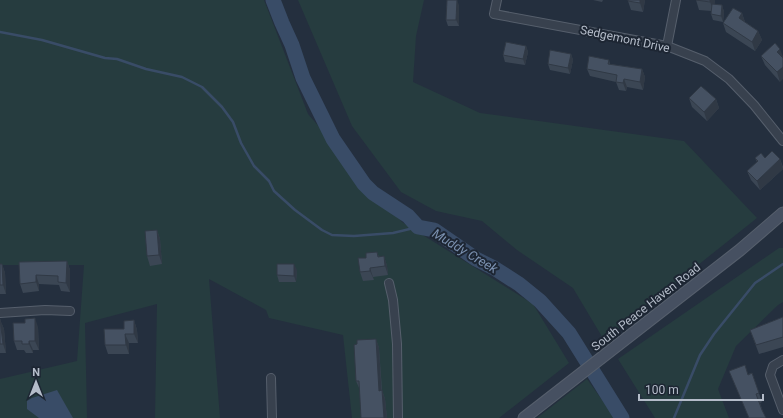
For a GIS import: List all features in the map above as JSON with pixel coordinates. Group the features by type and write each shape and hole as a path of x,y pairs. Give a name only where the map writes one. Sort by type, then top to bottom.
{"main road":[{"name":"South Peace Haven Road","path":"524,418 740,250 783,213"}],"street":[{"name":"Sedgemont Drive","path":"497,0 494,14 668,46 705,61 729,79 754,105 783,141"},
{"path":"668,46 676,0"},
{"path":"389,283 393,300 397,344 398,418"},
{"path":"0,313 45,310 70,311"},
{"path":"783,360 773,366 770,375 783,410"},
{"path":"271,378 272,418"}],"green space":[{"path":"0,0 264,0 308,114 402,222 533,304 569,363 499,418 352,418 343,335 269,318 266,310 209,279 220,418 155,418 157,304 85,323 87,418 0,418 0,379 77,361 84,265 0,265"},
{"path":"298,0 424,0 416,36 413,82 480,113 684,141 757,218 604,340 573,288 517,250 482,221 436,211 401,192 352,126"},
{"path":"779,248 783,248 783,302 778,305 736,346 718,389 729,418 655,418 618,359"},
{"path":"587,379 615,418 537,418"}],"water":[{"path":"57,390 73,418 39,418 27,409 27,401"}],"building":[{"path":"447,0 457,0 456,20 446,20"},
{"path":"640,0 640,3 628,1"},
{"path":"696,0 710,0 710,2"},
{"path":"712,4 722,5 721,16 711,14"},
{"path":"733,8 742,13 739,18 758,31 752,42 723,23"},
{"path":"506,42 526,46 523,59 503,55"},
{"path":"775,43 780,49 777,52 783,58 783,67 777,72 761,56"},
{"path":"550,50 571,54 568,68 548,64"},
{"path":"589,56 609,60 608,64 642,69 640,82 624,79 623,83 616,82 617,75 587,69"},
{"path":"701,86 716,99 704,112 689,98"},
{"path":"772,151 780,159 757,181 747,171 758,161 755,158 761,153 765,158"},
{"path":"157,230 159,255 147,256 145,231"},
{"path":"377,252 378,257 384,256 385,266 370,268 370,271 360,272 358,258 366,258 366,253"},
{"path":"67,261 66,283 58,282 58,276 36,275 36,282 20,284 19,262"},
{"path":"0,264 2,264 3,285 0,285"},
{"path":"277,264 294,264 294,276 277,275"},
{"path":"783,317 783,337 756,345 750,330"},
{"path":"35,318 35,341 29,341 29,344 22,344 22,341 14,341 13,323 25,323 25,319"},
{"path":"0,319 3,344 0,344"},
{"path":"134,320 134,334 125,334 126,345 105,345 104,329 124,329 124,321"},
{"path":"376,339 379,391 382,390 384,418 361,418 359,381 356,381 354,345 357,344 357,340"},
{"path":"745,365 748,375 752,373 759,393 756,394 766,418 749,418 729,371"}],"waterway":[{"name":"Muddy Creek","path":"273,0 292,45 303,78 333,139 364,184 373,193 408,216 418,227 434,230 476,259 494,268 519,284 540,301 569,333 622,418"},
{"path":"0,32 42,40 105,58 117,59 146,69 182,77 202,87 222,107 233,122 241,143 254,166 269,181 274,191 295,210 322,230 332,235 354,236 393,233 418,227"},
{"path":"674,418 700,355 714,334 755,283 783,264"}]}
